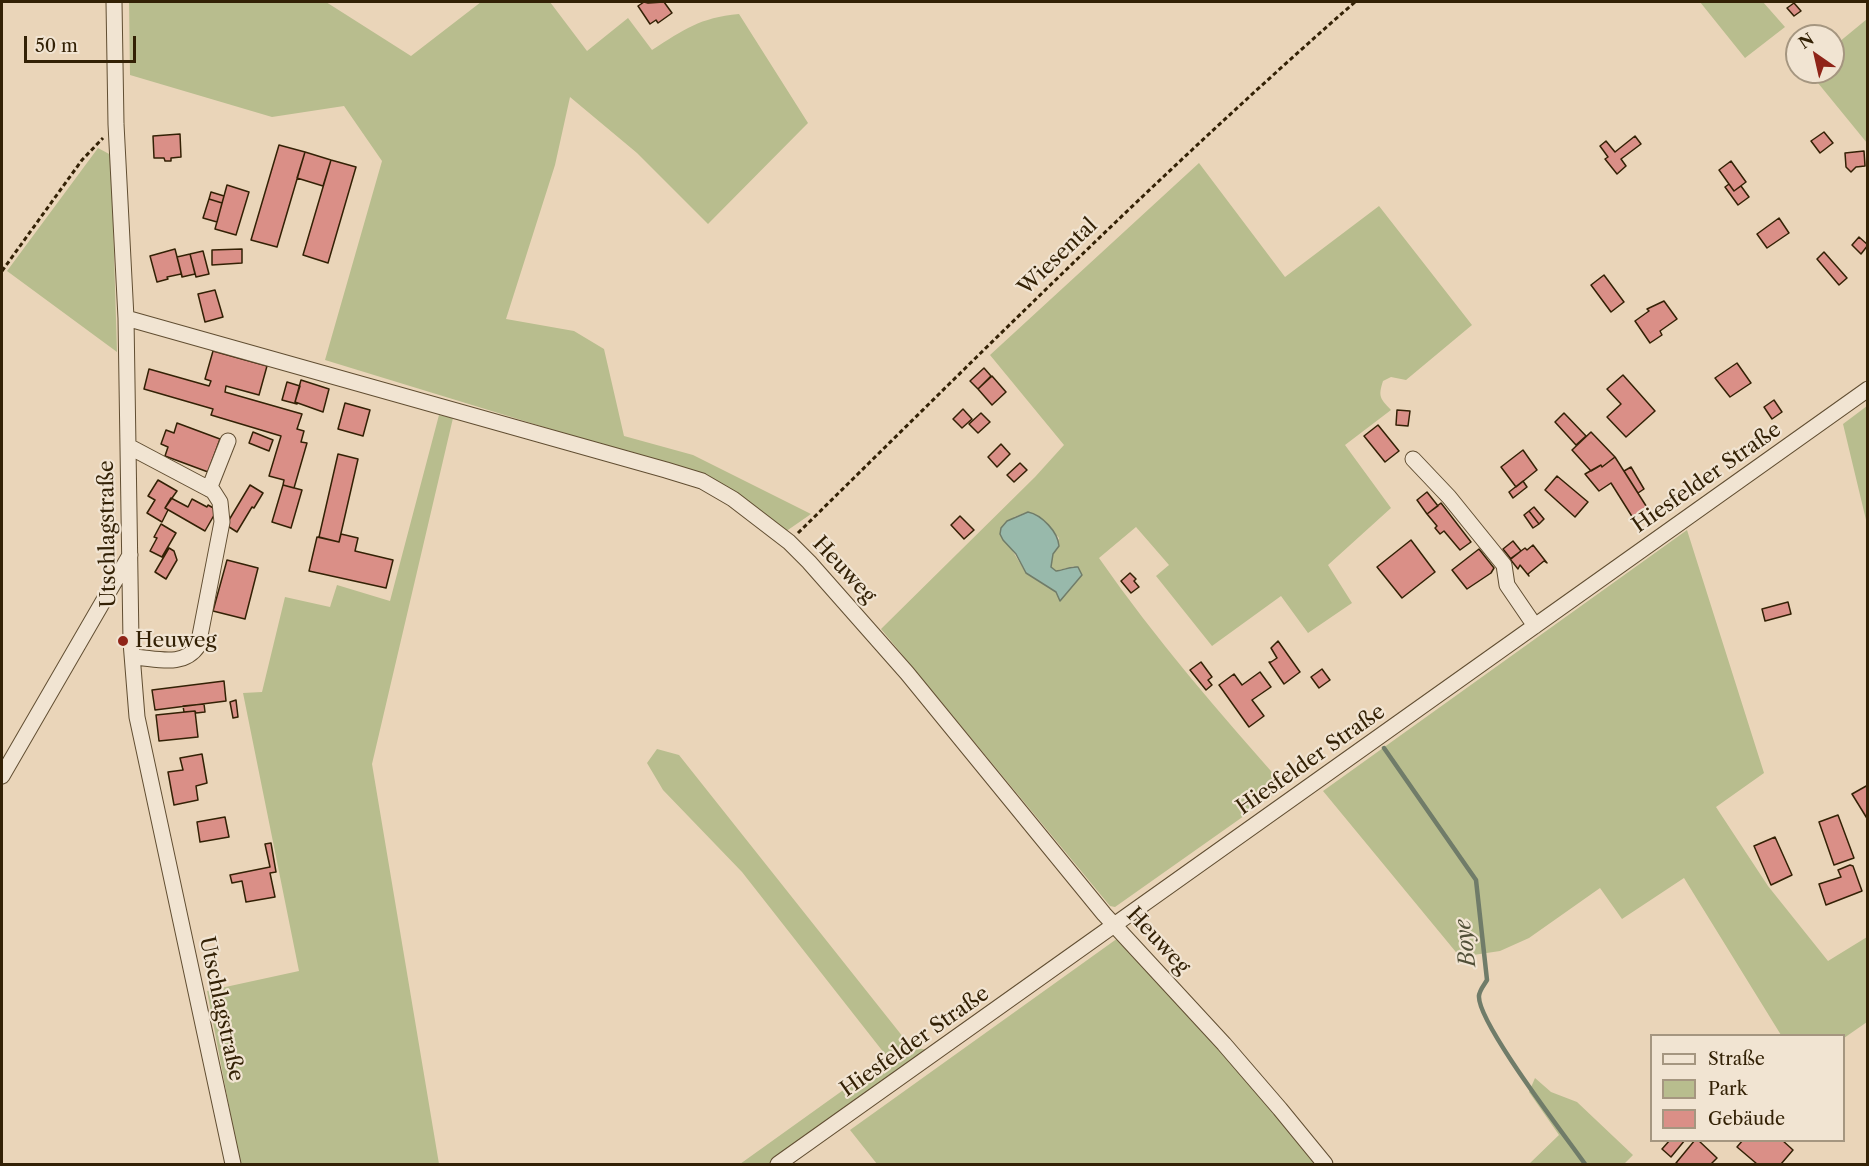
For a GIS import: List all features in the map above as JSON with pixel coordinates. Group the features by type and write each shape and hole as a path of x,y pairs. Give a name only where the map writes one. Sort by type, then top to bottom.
{"street":[{"name":"Utschlagstraße","path":"114,2 116,124 126,318 133,657 137,717 233,1164"},
{"name":"Heuweg","path":"126,318 702,481 733,500 789,542 847,604 907,673 1104,914 1224,1044 1325,1164"},
{"name":"Hiesfelder Straße","path":"778,1164 1868,389"},
{"path":"209,489 228,441"},
{"path":"128,446 217,495 222,522 198,646 193,653 179,660 133,657"},
{"path":"1413,459 1449,497 1504,565 1507,585 1535,626"},
{"path":"2,776 130,555"}],"path":[{"name":"Wiesental","path":"789,542 1021,313 1271,75 1355,2"},
{"path":"2,271 82,160 116,124"}],"green space":[{"path":"129,2 326,2 411,56 481,2 550,2 587,51 628,18 652,50 693,26 713,18 739,14 808,123 708,224 637,153 570,97 555,165 506,319 574,331 604,349 624,436 693,455 811,514 785,532 736,494 705,474 325,360 382,161 344,106 272,117 130,75"},
{"path":"1700,2 1763,2 1785,27 1745,58"},
{"path":"1867,19 1867,143 1819,84 1845,84 1845,37"},
{"path":"98,148 111,155 117,352 7,271"},
{"path":"1199,163 1285,277 1379,206 1472,325 1406,380 1391,377 1383,381 1381,397 1391,410 1345,445 1391,508 1328,565 1352,603 1308,633 1281,596 1212,646 1156,576 1169,565 1136,527 1099,558 1165,647 1285,787 1115,907 1110,906 881,629 1035,477 1064,445 990,355","holes":["1027,512 1042,519 1059,538 1051,560 1051,567 1056,571 1074,566 1056,592 1026,573 1009,545 1014,517"]},
{"path":"1867,406 1867,524 1843,424"},
{"path":"439,415 453,418 372,764 439,1164 240,1164 207,991 299,971 243,693 262,692 285,597 330,607 337,585 390,601"},
{"path":"1687,530 1764,773 1716,807 1768,886 1828,961 1867,937 1867,1022 1845,1037 1845,1034 1780,1034 1684,878 1622,919 1600,888 1529,938 1500,951 1460,957 1323,791"},
{"path":"657,749 679,755 911,1047 928,1050 768,1164 740,1164 888,1058 742,872 663,790 647,763"},
{"path":"1118,938 1184,1005 1317,1164 877,1164 850,1130"},
{"path":"1535,1078 1551,1092 1577,1102 1633,1155 1624,1164 1529,1164 1559,1135 1529,1092"}],"shaded area":[{"path":"1028,512 1044,520 1056,535 1059,546 1053,554 1051,567 1056,571 1078,567 1082,575 1060,601 1056,592 1026,573 1016,554 1000,534 1001,528 1007,521"}],"building":[{"path":"644,2 664,2 672,13 658,23 656,20 650,24 638,6"},
{"path":"1794,3 1801,11 1794,16 1787,8"},
{"path":"1824,132 1833,143 1820,153 1811,141"},
{"path":"180,134 181,157 171,158 171,161 154,158 153,136"},
{"path":"1635,136 1641,144 1621,159 1626,166 1617,174 1605,159 1608,157 1600,146 1606,141 1615,152"},
{"path":"279,145 305,152 277,247 251,240"},
{"path":"1864,151 1865,166 1856,167 1851,172 1846,167 1845,153"},
{"path":"305,152 331,160 323,186 297,178"},
{"path":"331,160 356,167 328,263 303,255"},
{"path":"1731,161 1746,182 1734,191 1719,170"},
{"path":"1729,184 1734,191 1741,186 1749,197 1738,205 1725,187"},
{"path":"227,185 249,192 236,235 215,229"},
{"path":"211,192 224,196 222,203 209,199"},
{"path":"209,199 222,203 217,222 203,218"},
{"path":"1779,218 1789,233 1767,248 1757,234"},
{"path":"1859,237 1868,245 1861,254 1852,245"},
{"path":"175,249 182,276 181,274 167,277 168,279 157,282 150,256"},
{"path":"242,249 242,263 212,265 212,250"},
{"path":"203,251 209,274 196,277 190,254"},
{"path":"1824,252 1847,278 1839,285 1817,259"},
{"path":"190,254 195,274 182,277 177,257"},
{"path":"1604,275 1624,302 1611,312 1591,285"},
{"path":"215,290 223,317 205,322 198,294"},
{"path":"1664,301 1677,319 1660,331 1662,335 1650,343 1635,321 1649,311 1647,309"},
{"path":"213,351 267,366 259,395 226,386 225,392 302,414 297,429 304,431 301,442 307,443 294,488 283,485 284,480 269,476 281,436 211,415 213,409 144,389 149,369 209,386 211,381 205,379"},
{"path":"1737,363 1751,383 1730,397 1715,378"},
{"path":"984,368 991,376 978,389 970,381"},
{"path":"1623,375 1655,411 1626,437 1607,417 1621,404 1607,389"},
{"path":"992,376 1006,392 992,405 978,389"},
{"path":"301,380 329,389 323,412 295,402"},
{"path":"287,382 300,386 295,402 297,404 282,400"},
{"path":"1774,400 1782,412 1772,419 1764,407"},
{"path":"345,403 370,410 363,436 338,429"},
{"path":"963,409 972,419 962,428 953,419"},
{"path":"1397,410 1410,411 1408,426 1396,425"},
{"path":"981,413 990,422 978,433 969,424"},
{"path":"1564,413 1586,436 1576,445 1555,422"},
{"path":"177,423 220,439 208,472 165,456 168,447 161,444 166,430 174,433"},
{"path":"1378,425 1399,451 1385,462 1364,436"},
{"path":"253,432 273,440 269,451 249,443"},
{"path":"1591,432 1615,457 1602,467 1601,465 1591,471 1572,450"},
{"path":"1001,444 1010,454 997,467 988,457"},
{"path":"1523,450 1537,470 1516,487 1501,467"},
{"path":"338,454 358,459 339,542 319,537"},
{"path":"1615,457 1648,509 1633,518 1611,483 1599,491 1585,474 1601,465 1602,467"},
{"path":"1020,463 1027,470 1014,482 1007,475"},
{"path":"1631,467 1644,489 1638,493 1624,471"},
{"path":"1557,476 1588,502 1575,517 1545,490"},
{"path":"158,480 177,491 165,508 168,510 162,522 147,513 155,500 148,496"},
{"path":"1523,481 1527,487 1513,498 1509,492"},
{"path":"250,485 263,493 237,532 226,525"},
{"path":"283,485 302,490 291,528 272,522"},
{"path":"1427,492 1438,506 1427,514 1417,500"},
{"path":"171,498 188,507 192,499 217,510 205,531 165,508"},
{"path":"1441,503 1471,542 1460,550 1444,531 1440,534 1435,528 1437,526 1427,514"},
{"path":"1534,507 1544,519 1539,524 1529,511"},
{"path":"1529,511 1539,524 1533,528 1524,515"},
{"path":"960,516 974,530 964,539 951,525"},
{"path":"161,524 176,533 162,557 150,551"},
{"path":"341,534 358,538 355,551 393,560 386,588 309,571 317,537 339,542"},
{"path":"1411,540 1435,572 1402,598 1377,567"},
{"path":"1513,541 1521,551 1511,559 1503,549"},
{"path":"1533,545 1547,563 1544,561 1528,574 1529,576 1520,565 1518,569 1510,559"},
{"path":"169,548 174,551 177,560 166,579 155,572"},
{"path":"1479,549 1494,568 1491,573 1467,589 1452,570"},
{"path":"227,560 258,568 245,619 213,611"},
{"path":"1130,573 1136,579 1134,581 1139,587 1131,593 1121,581"},
{"path":"1788,602 1791,614 1765,621 1762,609"},
{"path":"1278,641 1300,672 1284,684 1269,662 1277,658 1271,648"},
{"path":"1201,662 1212,677 1208,680 1212,685 1206,690 1190,670"},
{"path":"1322,669 1330,680 1319,688 1311,677"},
{"path":"1260,672 1271,687 1252,700 1264,716 1249,727 1219,685 1234,674 1242,685"},
{"path":"224,681 226,701 155,710 152,690"},
{"path":"236,700 238,717 233,718 230,702"},
{"path":"204,704 205,712 184,712 183,706"},
{"path":"195,711 198,737 159,741 156,715"},
{"path":"202,754 207,783 196,786 198,800 174,805 168,772 183,770 180,758"},
{"path":"1868,785 1868,820 1852,794"},
{"path":"1838,815 1854,858 1834,865 1819,822"},
{"path":"225,817 229,837 200,842 197,822"},
{"path":"1775,837 1792,875 1771,885 1754,846"},
{"path":"271,843 276,872 270,873 275,897 246,902 242,881 232,883 230,875 270,867 265,844"},
{"path":"1853,866 1862,891 1826,905 1819,884 1841,877 1838,870"},
{"path":"1668,1142 1683,1142 1671,1157 1662,1149"},
{"path":"1693,1142 1700,1142 1717,1158 1711,1164 1676,1163"},
{"path":"1741,1142 1784,1142 1793,1150 1781,1164 1757,1164 1737,1147"}],"waterway":[{"name":"Boye","path":"1384,748 1476,880 1487,980 1479,994 1482,1010 1507,1053 1585,1164"}],"place":[{"name":"Heuweg","path":"123,641"}]}
